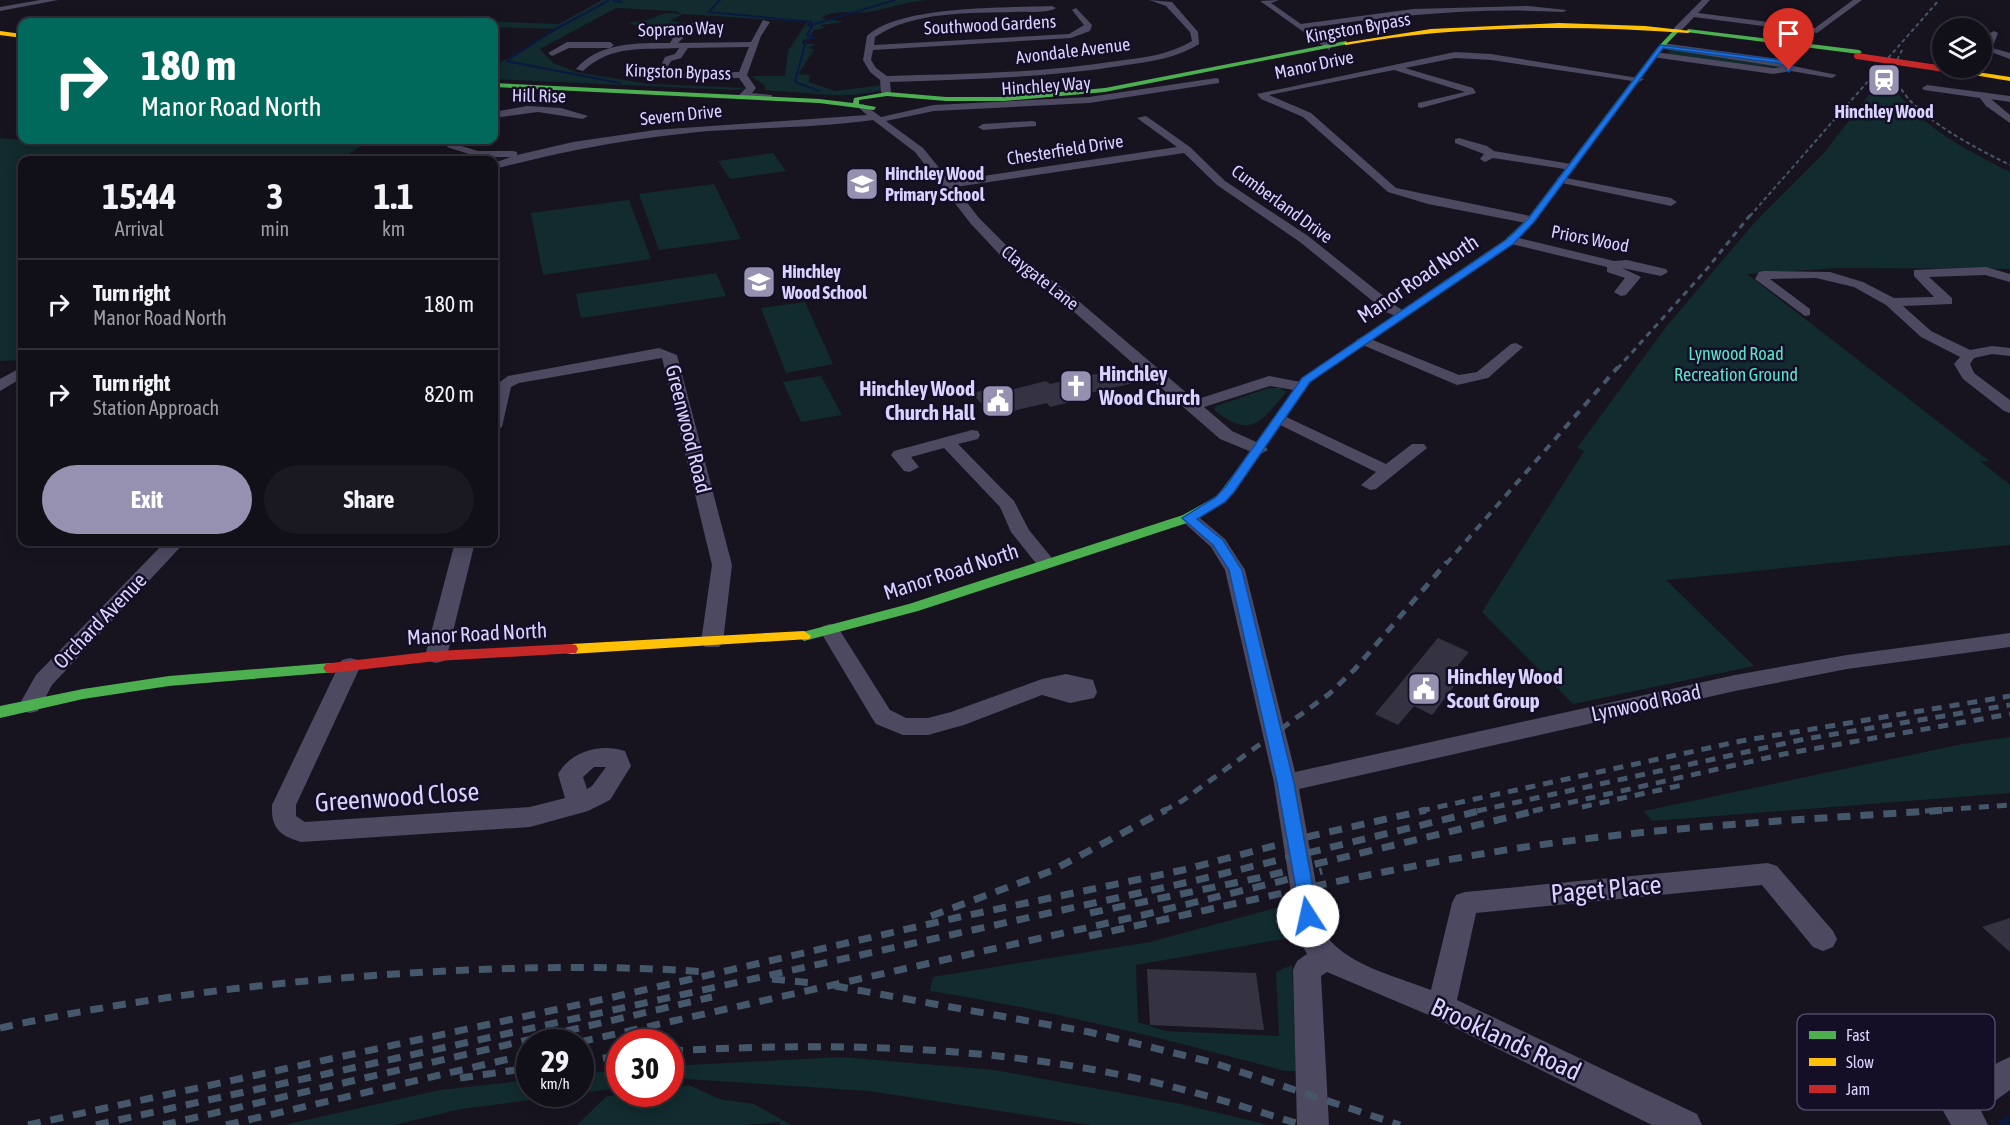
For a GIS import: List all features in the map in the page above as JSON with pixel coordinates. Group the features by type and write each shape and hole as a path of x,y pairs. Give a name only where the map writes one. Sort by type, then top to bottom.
{"main road":[{"path":"1581,26 1675,32 1932,64"},
{"name":"Kingston Bypass","path":"891,101 976,100 1096,92 1168,81 1329,46 1399,34 1455,28 1581,26"},
{"name":"Kingston Bypass","path":"891,101 1035,100 1124,91 1211,76 1350,46 1432,33 1581,26"},
{"path":"1675,32 1858,54"},
{"name":"Manor Road North","path":"0,712 169,681 276,674 436,656 802,636 830,631 913,608 1188,518 1221,499 1263,444 1300,386 1363,340 1509,242 1531,220 1675,32"},
{"path":"0,33 18,37"},
{"path":"0,38 18,38"},
{"path":"1992,74 2010,77"},
{"name":"Kingston Bypass","path":"498,83 744,83 762,93 860,102"},
{"name":"Kingston Bypass","path":"498,83 860,102"},
{"path":"860,102 891,101"}],"street":[{"path":"0,9 54,0"},
{"name":"Avondale Avenue","path":"885,79 1007,75 1096,68 1169,54 1196,42 1194,32 1169,4 1153,0"},
{"path":"1275,0 1264,1 1329,46"},
{"path":"1675,32 1706,0"},
{"path":"1691,14 1817,31 1858,0"},
{"path":"876,118 891,101 885,79 869,65 869,48 873,33 882,27 904,20 1069,6"},
{"name":"Southwood Gardens","path":"869,48 1028,41 1071,36 1087,29 1085,20 1069,6"},
{"path":"1301,26 1413,11 1566,7 1561,14 1581,26"},
{"path":"766,22 754,44 744,83 746,96 797,100"},
{"path":"685,45 678,56 668,59 662,57 680,34 692,25"},
{"path":"2004,33 1994,33 1986,49 2010,56"},
{"path":"567,45 565,42 575,35"},
{"name":"Soprano Way","path":"579,66 593,57 612,53 620,46 754,44"},
{"path":"552,53 567,45 620,46"},
{"path":"1659,51 1773,71 1791,68 1832,75"},
{"name":"Manor Drive","path":"1531,220 1428,200 1392,190 1307,115 1264,98 1262,94 1440,56 1473,55 1639,79"},
{"path":"668,59 658,76 744,83"},
{"path":"1390,66 1470,90 1471,93 1421,105"},
{"name":"Hinchley Way","path":"876,118 934,108 1089,100 1216,81"},
{"path":"1928,88 2010,99"},
{"path":"1983,95 1989,104 2010,120"},
{"name":"Claygate Lane","path":"860,102 897,137 919,150 975,221 1007,254 1062,295 1226,435 1263,444"},
{"path":"976,107 984,129 1032,124"},
{"name":"Hill Rise","path":"498,114 536,109 571,112 583,116"},
{"name":"Severn Drive","path":"498,165 528,154 608,140 712,127 834,123 876,118"},
{"name":"Cumberland Drive","path":"1142,118 1186,148 1221,183 1304,239 1384,304 1403,315"},
{"path":"1459,141 1483,148 1488,156 1571,167"},
{"path":"454,144 452,147 460,152 528,154"},
{"name":"Chesterfield Drive","path":"948,185 1186,148"},
{"path":"1561,180 1671,203"},
{"path":"1509,242 1630,274 1633,280 1621,292"},
{"name":"Priors Wood","path":"1509,242 1661,273"},
{"path":"1891,302 1953,304 1930,287 1919,273 1986,271 2010,278"},
{"path":"1805,312 1762,279 1764,275 1822,273 1843,277 1867,287 1891,302 1920,332 1935,342 1969,355 1992,350 2010,352"},
{"path":"1363,340 1457,380 1470,382 1481,378 1516,346"},
{"name":"Greenwood Road","path":"498,410 504,385 514,379 659,352 669,355 722,565 712,642"},
{"path":"1969,355 1962,364 1968,376 2010,408"},
{"path":"0,386 18,375"},
{"path":"1192,406 1269,381 1300,386"},
{"path":"1280,419 1388,471"},
{"path":"900,455 972,435"},
{"path":"948,442 1008,505 1020,532 1046,563"},
{"path":"1370,485 1418,448"},
{"path":"1188,518 1218,543 1236,570 1286,783 1312,938 1325,957 1307,970 1312,1125"},
{"name":"Orchard Avenue","path":"30,705 44,680 171,546"},
{"path":"436,656 464,546"},
{"path":"830,631 884,718 906,728 927,728 1044,687"},
{"name":"Lynwood Road","path":"1286,783 1746,681 1847,662 2010,640"},
{"name":"Greenwood Close","path":"350,665 284,805 284,821 301,832 530,817 579,804"},
{"name":"Paget Place","path":"1441,1006 1466,903 1768,874 1822,939"},
{"name":"Brooklands Road","path":"1325,957 1358,974 1441,1006 1686,1125"},
{"path":"1995,1083 2010,1072"},
{"path":"1959,1110 1972,1125"}],"green space":[{"path":"602,0 928,0 868,12 826,15 821,18 844,22 821,25 824,28 814,30 811,34 816,38 803,40 802,44 815,44 809,48 814,50 798,74 810,75 809,82 835,91 883,85 884,89 857,95 766,90 764,84 753,78 753,76 785,76 788,51 807,22 683,14 669,21 693,24 642,26 627,23 648,20 665,13 682,14 676,11 616,8 540,49 553,63 576,72 649,84 746,88 736,90 498,79 498,64 558,29 498,27 498,22 559,24"},
{"path":"1671,49 1781,65 1781,68 1666,56"},
{"name":"Lynwood Road Recreation Ground","path":"1878,83 1891,84 1916,113 1945,136 2010,172 2010,269 1839,268 1747,274 1989,461 1980,461 2010,485 2010,545 1666,580 1754,666 1573,704 1482,612 1584,451 1577,448 1666,327 1755,222 1824,153"},
{"path":"0,138 18,140 18,144 365,144 345,156 18,156 18,360 0,361"},
{"path":"773,153 786,171 730,179 718,161"},
{"path":"714,184 741,239 659,250 639,194"},
{"path":"629,200 651,259 543,275 531,213"},
{"path":"716,273 726,296 581,318 576,294"},
{"path":"805,302 833,364 786,373 761,308"},
{"path":"821,376 842,415 801,422 783,382"},
{"path":"1269,388 1280,388 1286,392 1262,419 1254,424 1237,424 1214,410 1216,406"},
{"path":"2010,737 2010,793 1652,821 1644,811 1963,744"},
{"path":"1294,903 1294,937 1136,965 1138,1022 1165,1031 1279,1036 1276,972 1292,965 1296,1071 1285,1071 1064,1016 930,991 933,977 1150,942"},
{"path":"841,1057 994,1070 1181,1104 1269,1125 1091,1125 869,1091 684,1079 684,1065"},
{"path":"606,1071 606,1090 594,1091 594,1073"},
{"path":"516,1081 516,1102 461,1109 394,1125 284,1125 440,1090"},
{"path":"689,1085 719,1099 754,1104 791,1125 780,1125 780,1122 745,1125 577,1125 606,1097 606,1107 684,1107 684,1086"}],"building":[{"path":"1105,372 1108,375 1143,381 1067,398 1071,402 1050,407 1047,403 992,416 972,393 990,389 994,394 1046,381 1050,384"},
{"name":"Hinchley Wood Scout Group","path":"1438,638 1469,652 1456,668 1465,672 1432,715 1414,706 1398,725 1375,714"},
{"path":"2010,918 2010,952 1982,927"},
{"path":"1147,969 1256,973 1264,1030 1150,1025"}],"waterway":[{"path":"613,0 621,2"},
{"path":"720,0 709,12 812,22 808,25"},
{"path":"819,91 795,82 806,40 815,37 807,35 812,27 808,26 895,0"},
{"path":"608,1 554,30 506,61 620,83"},
{"path":"2002,1125 2010,1119"}],"railway":[{"path":"1750,216 1939,0"},
{"path":"1902,50 1895,67 1898,82 1907,97 1922,112 1959,138 2010,165"},
{"path":"1617,369 1706,270 1751,214"},
{"path":"1446,564 1618,367"},
{"path":"1163,811 1182,801 1329,694 1355,669 1447,562"},
{"path":"1420,811 1741,741 2010,696"},
{"path":"1477,811 1805,739 2010,705"},
{"path":"1533,811 1784,754 2010,714"},
{"path":"1582,807 1687,784"},
{"path":"1925,811 2010,805"},
{"path":"931,916 1051,871 1166,810"},
{"path":"28,1125 609,998 955,918 1183,870 1311,836 1426,810"},
{"path":"96,1125 1193,881 1483,810"},
{"path":"1090,913 1258,878 1539,810"},
{"path":"1089,936 1365,876 1532,846 1688,828 1947,810"},
{"path":"594,1039 1143,915 1322,871"},
{"path":"0,1028 106,1007 213,991 374,975 532,968 636,968 706,972"},
{"path":"772,979 814,983"},
{"path":"835,986 1089,1032 1211,1062 1400,1125"},
{"path":"163,1125 712,997"},
{"path":"684,1050 850,1047 971,1053 1030,1060 1149,1081 1302,1125"},
{"path":"226,1125 516,1057"},
{"path":"594,1059 606,1058"},
{"path":"460,1078 516,1070"}],"traffic: fast":[{"path":"1508,242 1531,220 1659,49 1677,30"},
{"path":"1688,31 1859,52"},
{"path":"856,104 856,99 887,94 946,99 1004,99 1105,90 1346,43"},
{"path":"498,85 819,101 874,108"},
{"path":"804,636 913,608 1188,518 1221,499 1240,474"},
{"path":"0,712 83,694 169,681 331,668"}],"traffic: slow":[{"path":"1346,43 1431,31 1517,25 1602,26 1688,31"},
{"path":"0,33 18,35"},
{"path":"1992,76 2010,79"},
{"path":"1240,474 1306,380 1508,242"},
{"path":"571,649 804,636"}],"traffic: jam":[{"path":"1857,56 1932,67"},
{"path":"331,668 436,656 571,649"}],"place":[{"name":"Hinchley Wood","path":"1884,80"},
{"name":"Hinchley Wood Primary School","path":"862,184"},
{"name":"Hinchley Wood School","path":"759,282"},
{"name":"Hinchley Wood Church","path":"1076,386"},
{"name":"Hinchley Wood Church Hall","path":"998,401"},
{"name":"Hinchley Wood Scout Group","path":"1424,689"}],"route":[{"path":"1308,916 1286,783 1236,570 1218,543 1188,518 1209,508 1230,489 1306,380 1509,242 1531,220 1650,65 1662,46 1779,62 1790,66 1789,70"}]}
